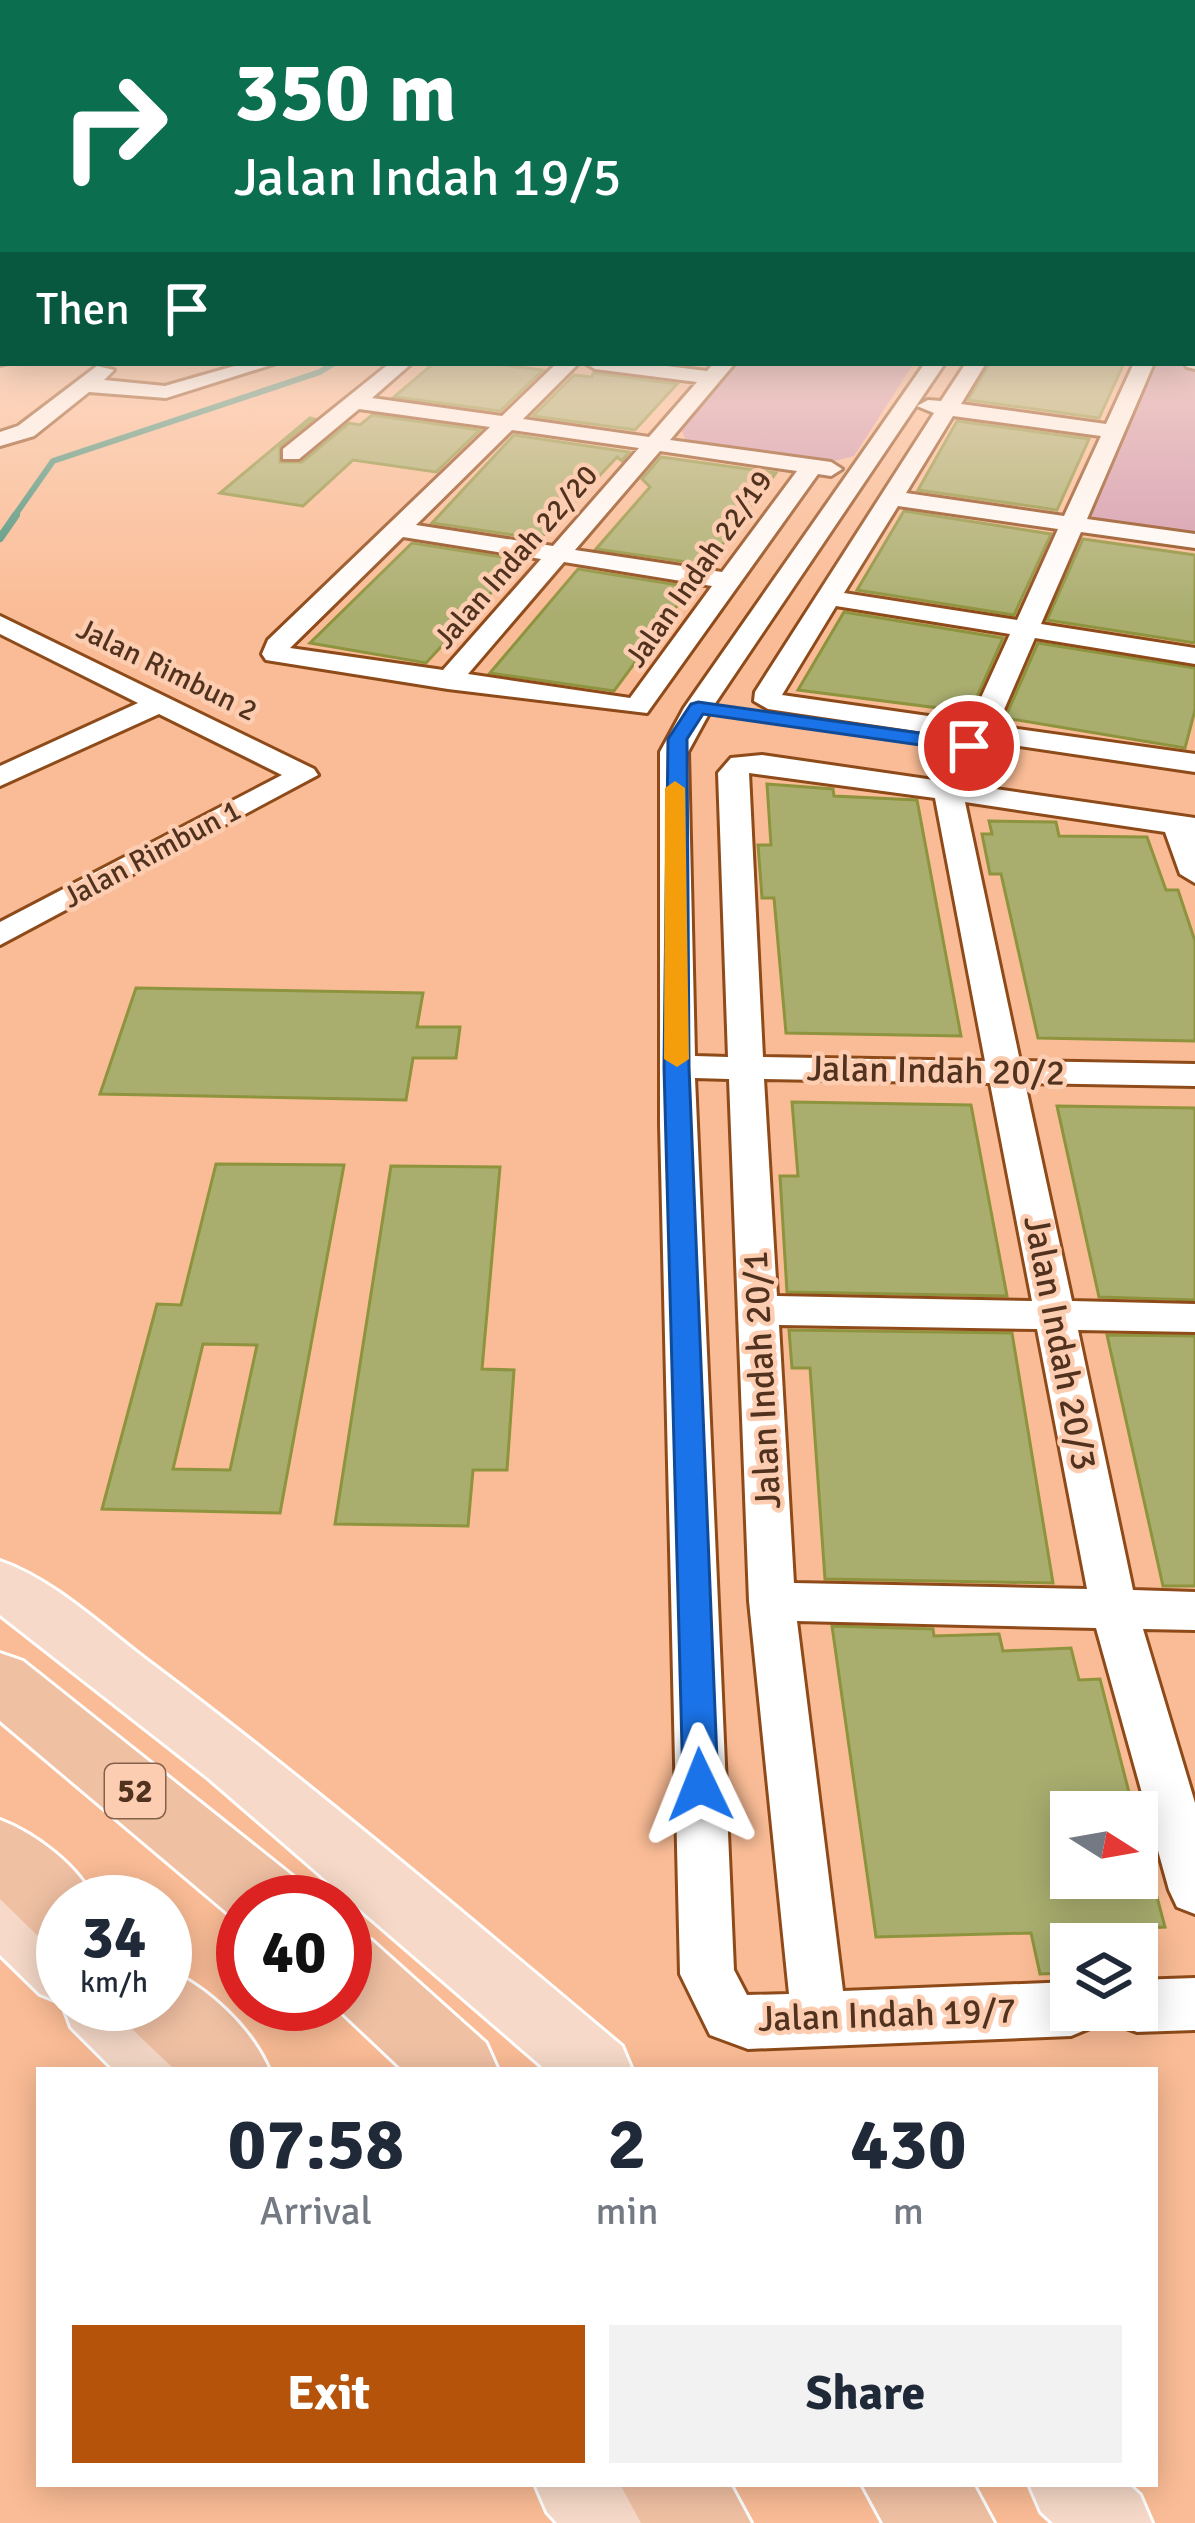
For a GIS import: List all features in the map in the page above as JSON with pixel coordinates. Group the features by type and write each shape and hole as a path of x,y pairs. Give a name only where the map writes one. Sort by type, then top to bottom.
{"highway":[{"name":"52","path":"0,1681 236,1875"},
{"path":"0,1852 36,1886"},
{"path":"372,1990 456,2067"},
{"path":"189,2031 227,2067"},
{"path":"668,2487 706,2523"},
{"path":"910,2487 949,2523"}],"main road":[{"path":"0,1584 89,1647 272,1792 594,2067"},
{"path":"0,1911 36,1946"},
{"path":"122,2031 159,2067"},
{"path":"578,2487 613,2523"},
{"path":"1072,2487 1112,2523"}],"street":[{"path":"0,440 26,431 91,380"},
{"path":"85,385 166,392 209,380"},
{"path":"291,454 382,380"},
{"path":"448,682 275,654 277,646 551,380"},
{"name":"Jalan Indah 22/20","path":"448,682 710,380"},
{"path":"733,709 860,473 924,380"},
{"path":"733,709 769,692 965,380"},
{"path":"979,734 1136,380"},
{"path":"356,402 860,473"},
{"path":"909,404 1113,431"},
{"name":"Jalan Indah 22/19","path":"448,682 638,707 812,466"},
{"path":"890,498 1195,542"},
{"path":"398,529 730,581"},
{"path":"830,598 1195,656"},
{"name":"Jalan Rimbun 2","path":"0,624 13,642 160,703 304,775"},
{"path":"0,776 160,703"},
{"path":"733,709 979,734 1195,763"},
{"path":"733,709 1195,779"},
{"name":"Jalan Indah 19/7","path":"733,709 674,752 676,1067 707,1973 729,2016 770,2024 1050,2009"},
{"name":"Jalan Indah 20/1","path":"820,2019 772,1601 732,773 741,764 762,764 948,790"},
{"name":"Jalan Rimbun 1","path":"0,934 304,775"},
{"path":"948,790 1186,825 1195,874"},
{"name":"Jalan Indah 20/3","path":"948,790 1114,1609 1195,1890"},
{"name":"Jalan Indah 20/2","path":"676,1067 1195,1075"},
{"path":"758,1310 1195,1318"},
{"path":"772,1601 1195,1611"},
{"path":"1158,2005 1195,2004"}],"shaded area":[{"path":"721,380 903,380 854,456 831,462 687,443 680,427"},
{"path":"1144,380 1195,380 1195,535 1086,519"}],"building":[{"path":"414,380 533,380 500,411 394,397"},
{"path":"569,380 677,384 635,430 533,416"},
{"path":"980,380 1116,380 1099,418 968,400"},
{"path":"372,415 480,430 436,472 353,460 303,506 220,493 310,418 314,419 280,446 280,462 302,462 349,423 360,425"},
{"path":"957,421 1089,439 1057,510 918,490"},
{"path":"514,435 629,452 622,461 617,457 540,539 432,523"},
{"path":"661,457 776,473 707,565 596,549 650,487 642,479"},
{"path":"904,511 1051,534 1014,615 857,590"},
{"path":"1083,539 1195,555 1195,643 1047,620"},
{"path":"412,543 521,560 426,663 310,643"},
{"path":"578,569 691,587 614,691 490,673"},
{"path":"844,612 1003,638 970,712 798,690"},
{"path":"1038,643 1195,668 1195,710 1185,748 1005,718"},
{"path":"767,784 833,789 834,796 917,800 961,1036 786,1033 774,898 762,898 758,845 771,845"},
{"path":"989,821 1056,822 1059,836 1147,837 1166,890 1178,890 1195,941 1195,1041 1038,1038 1001,874 990,874 982,834 992,834"},
{"path":"136,988 423,993 417,1027 460,1027 456,1058 413,1058 406,1100 100,1094"},
{"path":"792,1102 971,1105 1007,1296 787,1292 780,1176 798,1176"},
{"path":"1057,1106 1195,1108 1195,1300 1099,1297"},
{"path":"216,1164 344,1165 280,1513 102,1509 157,1304 181,1305","holes":["203,1344 257,1345 230,1470 173,1469"]},
{"path":"391,1166 500,1167 482,1369 514,1370 507,1470 473,1470 468,1526 335,1524"},
{"path":"789,1330 1012,1333 1053,1583 825,1579 810,1368 792,1368"},
{"path":"1107,1335 1195,1336 1195,1586 1163,1586"},
{"path":"832,1626 933,1629 934,1636 999,1634 1003,1651 1071,1648 1079,1680 1100,1679 1129,1791 1050,1791 1050,1899 1158,1899 1165,1927 1158,1927 1158,1923 1050,1923 1050,1974 1040,1974 1031,1933 876,1937"}],"waterway":[{"path":"13,518 53,461 297,380"},
{"path":"0,538 16,515"}],"slow traffic":[{"path":"675,788 677,1059"}],"route":[{"path":"700,1785 676,1067 677,739 698,708 969,746"}]}
